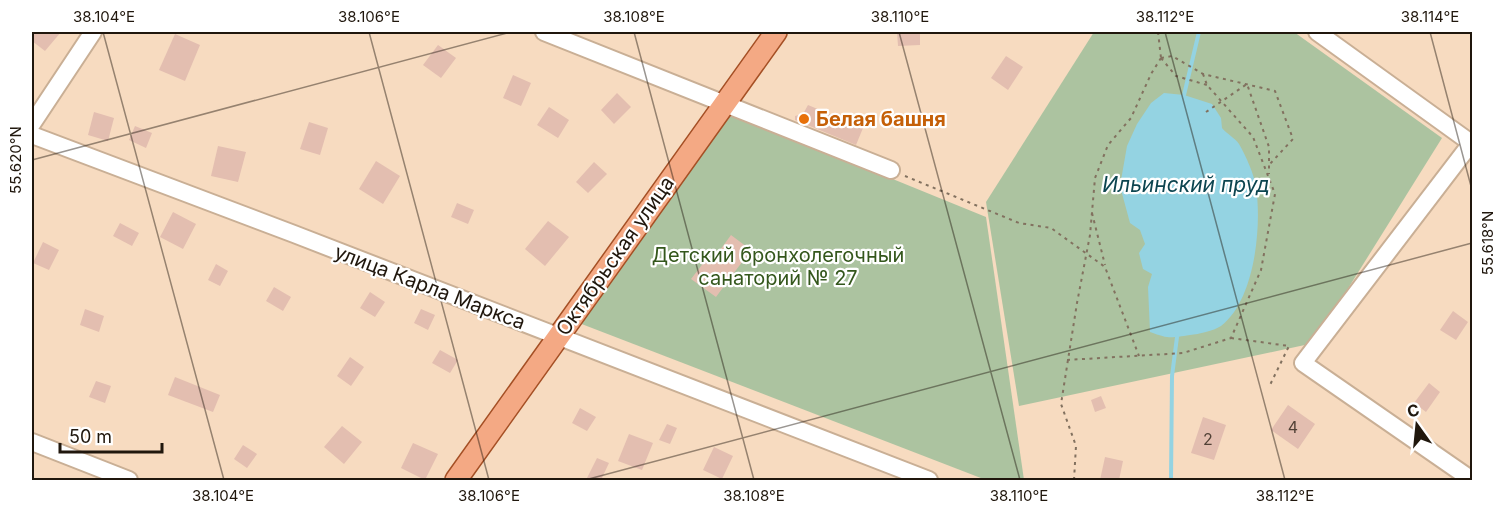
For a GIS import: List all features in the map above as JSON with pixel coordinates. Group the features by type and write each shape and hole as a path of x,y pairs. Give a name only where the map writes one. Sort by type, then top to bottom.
{"main road":[{"name":"Октябрьская улица","path":"456,480 776,32"}],"street":[{"path":"32,124 93,32"},
{"path":"544,32 891,170"},
{"path":"1317,32 1472,142 1303,363 1472,480"},
{"name":"улица Карла Маркса","path":"32,135 929,480"},
{"path":"32,441 129,480"}],"path":[{"path":"1158,32 1161,58 1176,76 1207,84"},
{"path":"1074,480 1076,446 1060,404 1090,236 1095,178 1108,145 1131,118 1161,58 1172,56 1203,74 1275,91 1293,139 1269,165"},
{"path":"1203,74 1207,84 1253,138 1275,194 1261,270 1231,338"},
{"path":"1206,112 1247,84"},
{"path":"1247,84 1269,147 1269,178"},
{"path":"891,170 1019,223 1051,228 1105,267"},
{"path":"1092,210 1105,267 1139,356"},
{"path":"1067,360 1183,353 1231,338 1289,346 1269,387"}],"green space":[{"path":"1094,32 1294,32 1442,138 1314,343 1019,406 986,202"},
{"name":"Детский бронхолегочный санаторий № 27","path":"731,113 986,217 1024,480 986,480 579,323"}],"water":[{"name":"Ильинский пруд","path":"1164,93 1184,95 1212,104 1221,118 1222,128 1237,142 1247,159 1255,182 1258,203 1254,261 1242,299 1233,314 1221,326 1214,329 1174,337 1150,332 1148,287 1152,274 1143,269 1139,253 1145,244 1140,230 1130,223 1120,186 1127,146 1137,124 1151,103"}],"building":[{"path":"32,32 61,32 45,51 32,41"},
{"path":"897,32 920,32 920,45 898,46"},
{"path":"175,34 200,45 185,81 159,70"},
{"path":"438,45 456,58 441,78 423,65"},
{"path":"1006,56 1023,67 1008,90 991,78"},
{"path":"513,75 531,83 521,106 503,98"},
{"path":"617,93 631,107 614,124 601,110"},
{"path":"808,105 863,128 856,145 795,120 795,116 803,114"},
{"path":"549,107 569,120 558,138 537,125"},
{"path":"94,112 114,118 108,141 88,135"},
{"path":"309,122 328,128 320,155 300,149"},
{"path":"135,126 152,133 146,148 129,140"},
{"path":"218,146 246,152 238,182 211,176"},
{"path":"376,161 400,176 383,204 359,189"},
{"path":"594,162 607,174 588,193 576,182"},
{"path":"457,203 474,210 468,224 451,217"},
{"path":"173,212 196,224 183,249 160,237"},
{"path":"548,221 569,237 545,266 525,249"},
{"path":"120,223 139,233 132,246 113,236"},
{"path":"731,235 751,250 716,297 691,279 708,257 712,261"},
{"path":"43,242 59,250 49,270 33,263"},
{"path":"216,264 228,271 220,286 208,280"},
{"path":"274,287 291,297 283,311 266,301"},
{"path":"370,292 385,302 375,317 360,308"},
{"path":"85,309 104,316 99,332 80,325"},
{"path":"421,309 435,315 428,330 414,323"},
{"path":"1453,311 1468,322 1456,340 1440,330"},
{"path":"440,350 458,360 450,373 432,363"},
{"path":"350,357 364,367 351,386 337,376"},
{"path":"175,377 220,395 213,412 168,395"},
{"path":"96,381 111,386 105,403 89,397"},
{"path":"1429,383 1440,392 1426,412 1414,403"},
{"path":"1101,396 1106,408 1095,412 1091,400"},
{"path":"1288,405 1315,424 1298,449 1271,430"},
{"path":"580,408 596,417 587,431 572,423"},
{"path":"1203,417 1226,425 1214,460 1191,453"},
{"path":"667,424 677,428 670,444 659,440"},
{"path":"342,426 362,442 344,464 324,447"},
{"path":"629,434 653,443 642,470 618,461"},
{"path":"413,443 438,454 425,480 401,468"},
{"path":"243,445 257,454 247,468 234,459"},
{"path":"714,447 733,456 722,479 703,470"},
{"path":"1105,457 1123,461 1119,480 1100,480"},
{"path":"597,458 609,463 601,480 586,480"}],"waterway":[{"path":"1184,95 1199,32"},
{"path":"1171,480 1172,376 1177,337"}],"place":[{"name":"Белая башня","path":"804,119"}]}
